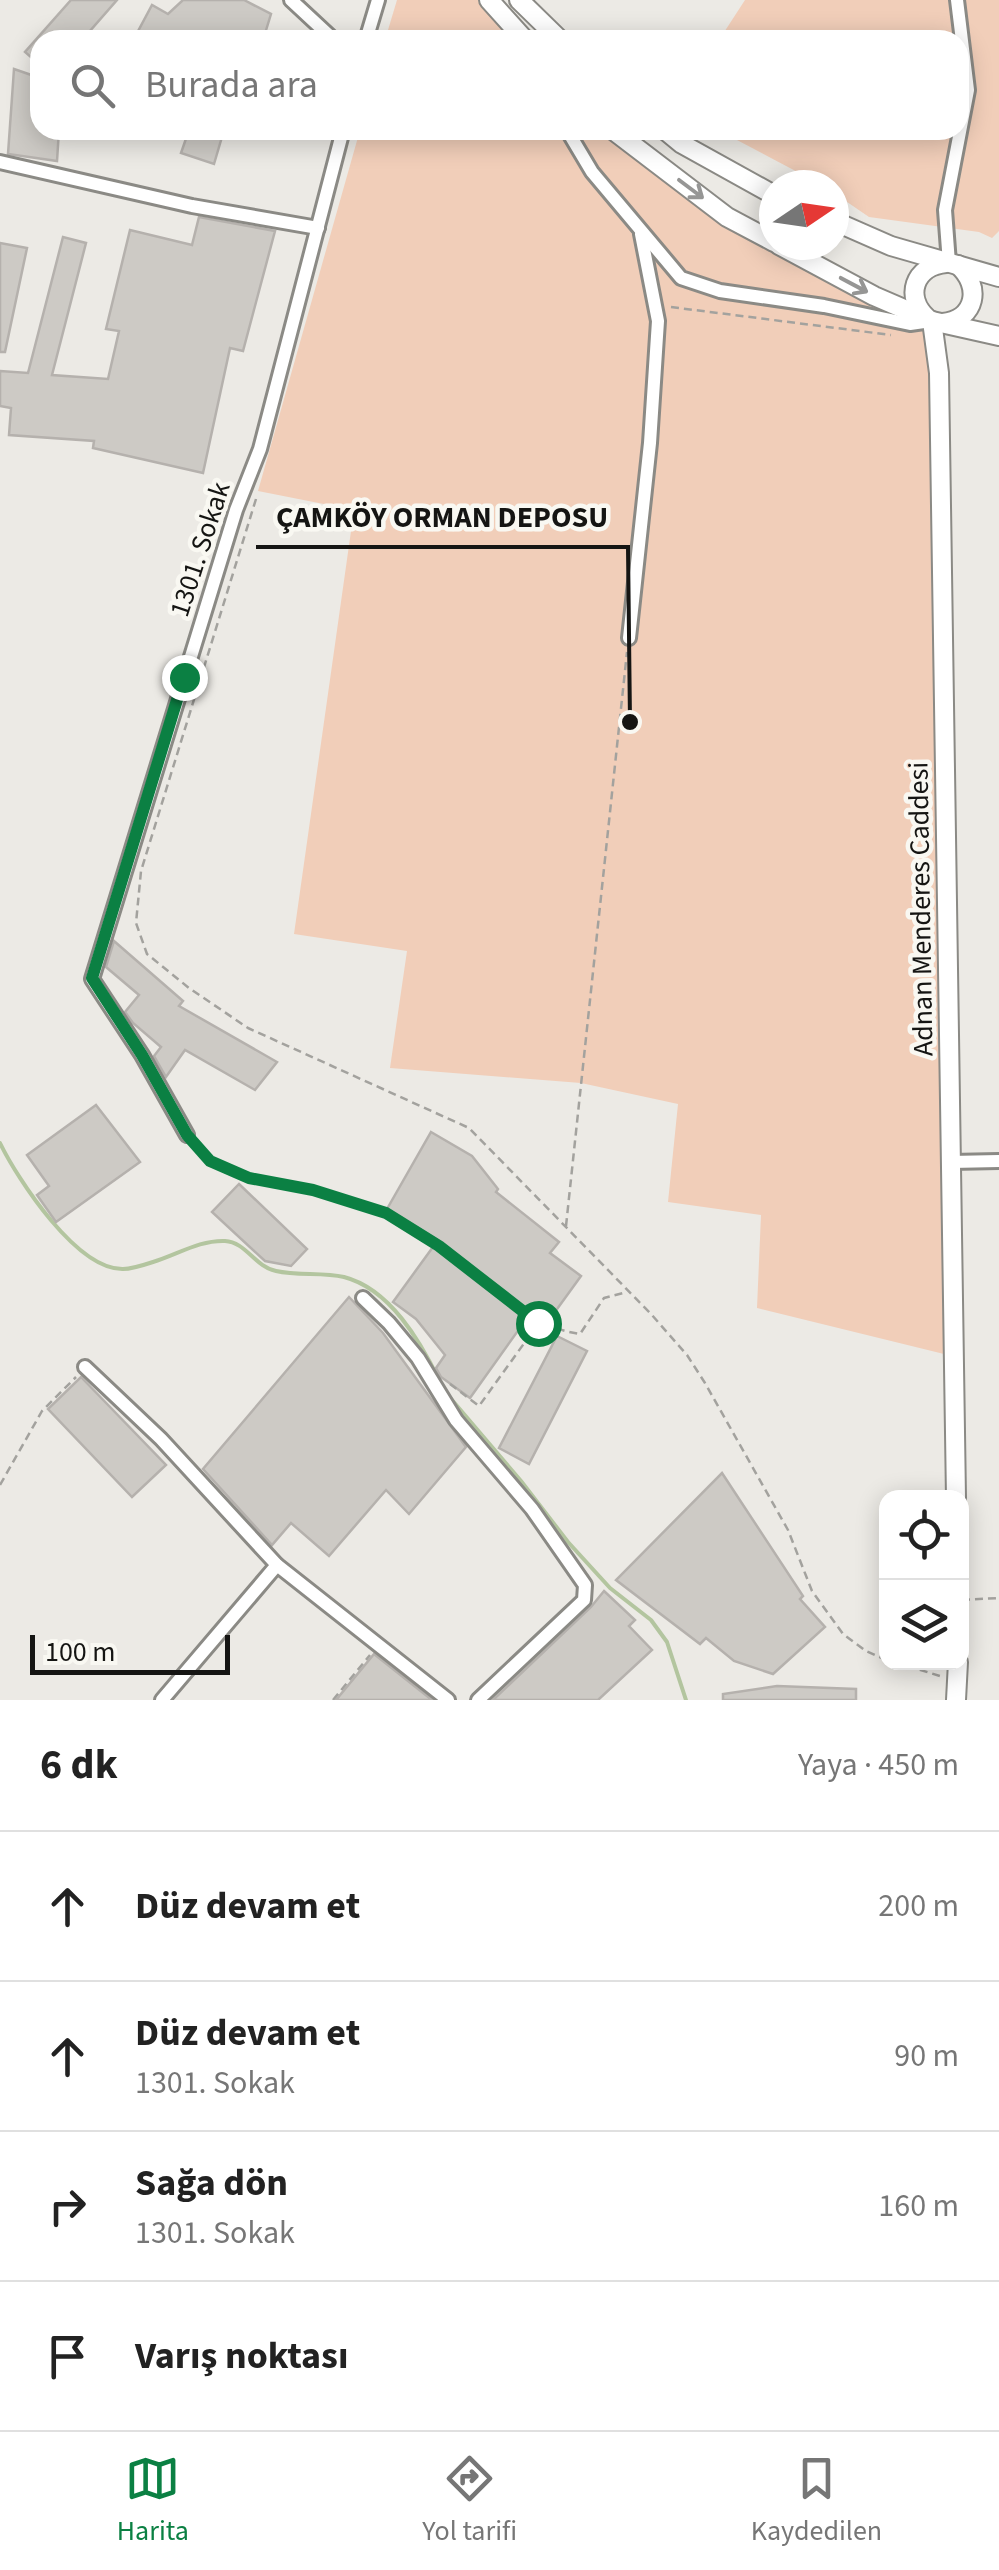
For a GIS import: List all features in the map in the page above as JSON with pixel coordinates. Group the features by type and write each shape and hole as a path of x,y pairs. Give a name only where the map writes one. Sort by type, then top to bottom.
{"street":[{"path":"291,0 323,30"},
{"path":"369,30 378,0"},
{"path":"519,0 550,30"},
{"path":"958,0 961,30"},
{"path":"492,4 508,30"},
{"path":"492,4 516,30"},
{"name":"1301. Sokak","path":"187,1135 92,978 236,510 260,449 340,140"},
{"path":"573,140 592,172 681,278 720,291 824,306 910,324 962,317 973,300 971,280 954,264 945,210 958,140"},
{"path":"627,140 727,217 759,234"},
{"path":"677,140 759,187"},
{"path":"0,162 192,206 318,228"},
{"path":"849,228 891,246 999,277"},
{"path":"629,638 650,444 658,321 641,232"},
{"path":"807,260 874,296 937,322 999,336"},
{"path":"937,322 917,307 914,288 922,271 930,266 954,264"},
{"name":"Adnan Menderes Caddesi","path":"937,322 956,1490"},
{"path":"951,1162 999,1162"},
{"path":"363,1298 418,1358 456,1420 532,1509 585,1586 584,1600 478,1700"},
{"path":"86,1367 162,1439 277,1565 448,1700"},
{"path":"162,1700 277,1565"}],"path":[{"path":"655,305 894,335"},
{"path":"252,471 258,491 140,871 136,922 147,954 188,988 248,1028 469,1128 688,1355 788,1530 812,1590 842,1634 879,1657"},
{"path":"566,1228 629,638"},
{"path":"187,1135 210,1161 249,1178 313,1190 386,1213 439,1246 538,1323 580,1334 604,1298 627,1292"},
{"path":"437,1389 446,1381 479,1406 538,1323"},
{"path":"0,1486 42,1411 86,1367"},
{"path":"969,1600 999,1598"},
{"path":"333,1700 378,1646"},
{"path":"922,1670 939,1675 957,1693"}],"shaded area":[{"path":"397,0 489,0 519,30 388,30"},
{"path":"745,0 999,0 999,231 992,238 979,232 869,217 849,203 849,170 794,170 737,140 969,140 969,30 726,30"},
{"path":"357,140 628,140 681,193 759,233 759,260 812,260 932,321 944,1354 757,1308 761,1215 668,1202 678,1104 581,1083 390,1068 407,951 294,934 354,510 258,491"}],"building":[{"path":"71,0 117,0 91,30 44,30"},
{"path":"183,0 244,0 271,14 266,30 139,30 152,5 168,14"},
{"path":"14,69 30,75 30,140 58,140 57,161 8,154"},
{"path":"186,140 221,140 214,164 181,153"},
{"path":"199,217 275,231 243,351 230,348 203,473 93,448 94,441 9,435 11,408 0,406 0,371 28,373 63,237 86,243 52,375 108,379 119,331 106,329 130,230 192,245"},
{"path":"0,243 27,248 5,352 0,352"},
{"path":"114,941 183,1001 179,1006 277,1062 255,1090 185,1050 166,1077 154,1056 161,1047 125,1012 139,995 106,967"},
{"path":"96,1105 140,1162 56,1222 37,1195 49,1186 27,1155"},
{"path":"431,1132 472,1156 498,1189 496,1192 559,1242 550,1253 581,1276 547,1323 532,1311 470,1398 441,1377 436,1368 445,1355 416,1319 393,1302 438,1240 387,1209"},
{"path":"239,1184 307,1249 291,1266 265,1261 212,1212"},
{"path":"349,1297 383,1333 466,1447 409,1514 386,1490 329,1556 291,1523 272,1545 203,1469"},
{"path":"557,1336 587,1351 529,1464 499,1448"},
{"path":"81,1377 166,1465 132,1497 48,1409"},
{"path":"722,1473 803,1596 800,1599 825,1627 773,1674 734,1661 706,1638 700,1644 616,1580"},
{"path":"604,1591 635,1620 629,1626 652,1650 598,1700 493,1700 591,1607"},
{"path":"374,1654 432,1700 336,1700"},
{"path":"777,1686 856,1689 856,1700 723,1700 723,1694"}],"waterway":[{"path":"0,1143 51,1220 87,1255 105,1265 134,1268 197,1245 225,1241 239,1246 269,1269 344,1277 376,1293 402,1318 439,1380"},
{"path":"446,1393 568,1542 610,1588 651,1620 667,1642 686,1700"}],"place":[{"name":"ÇAMKÖY ORMAN DEPOSU","path":"630,722"}],"route":[{"path":"184,677 92,978 187,1135 210,1161 249,1178 313,1190 386,1213 439,1246 538,1323"}]}
